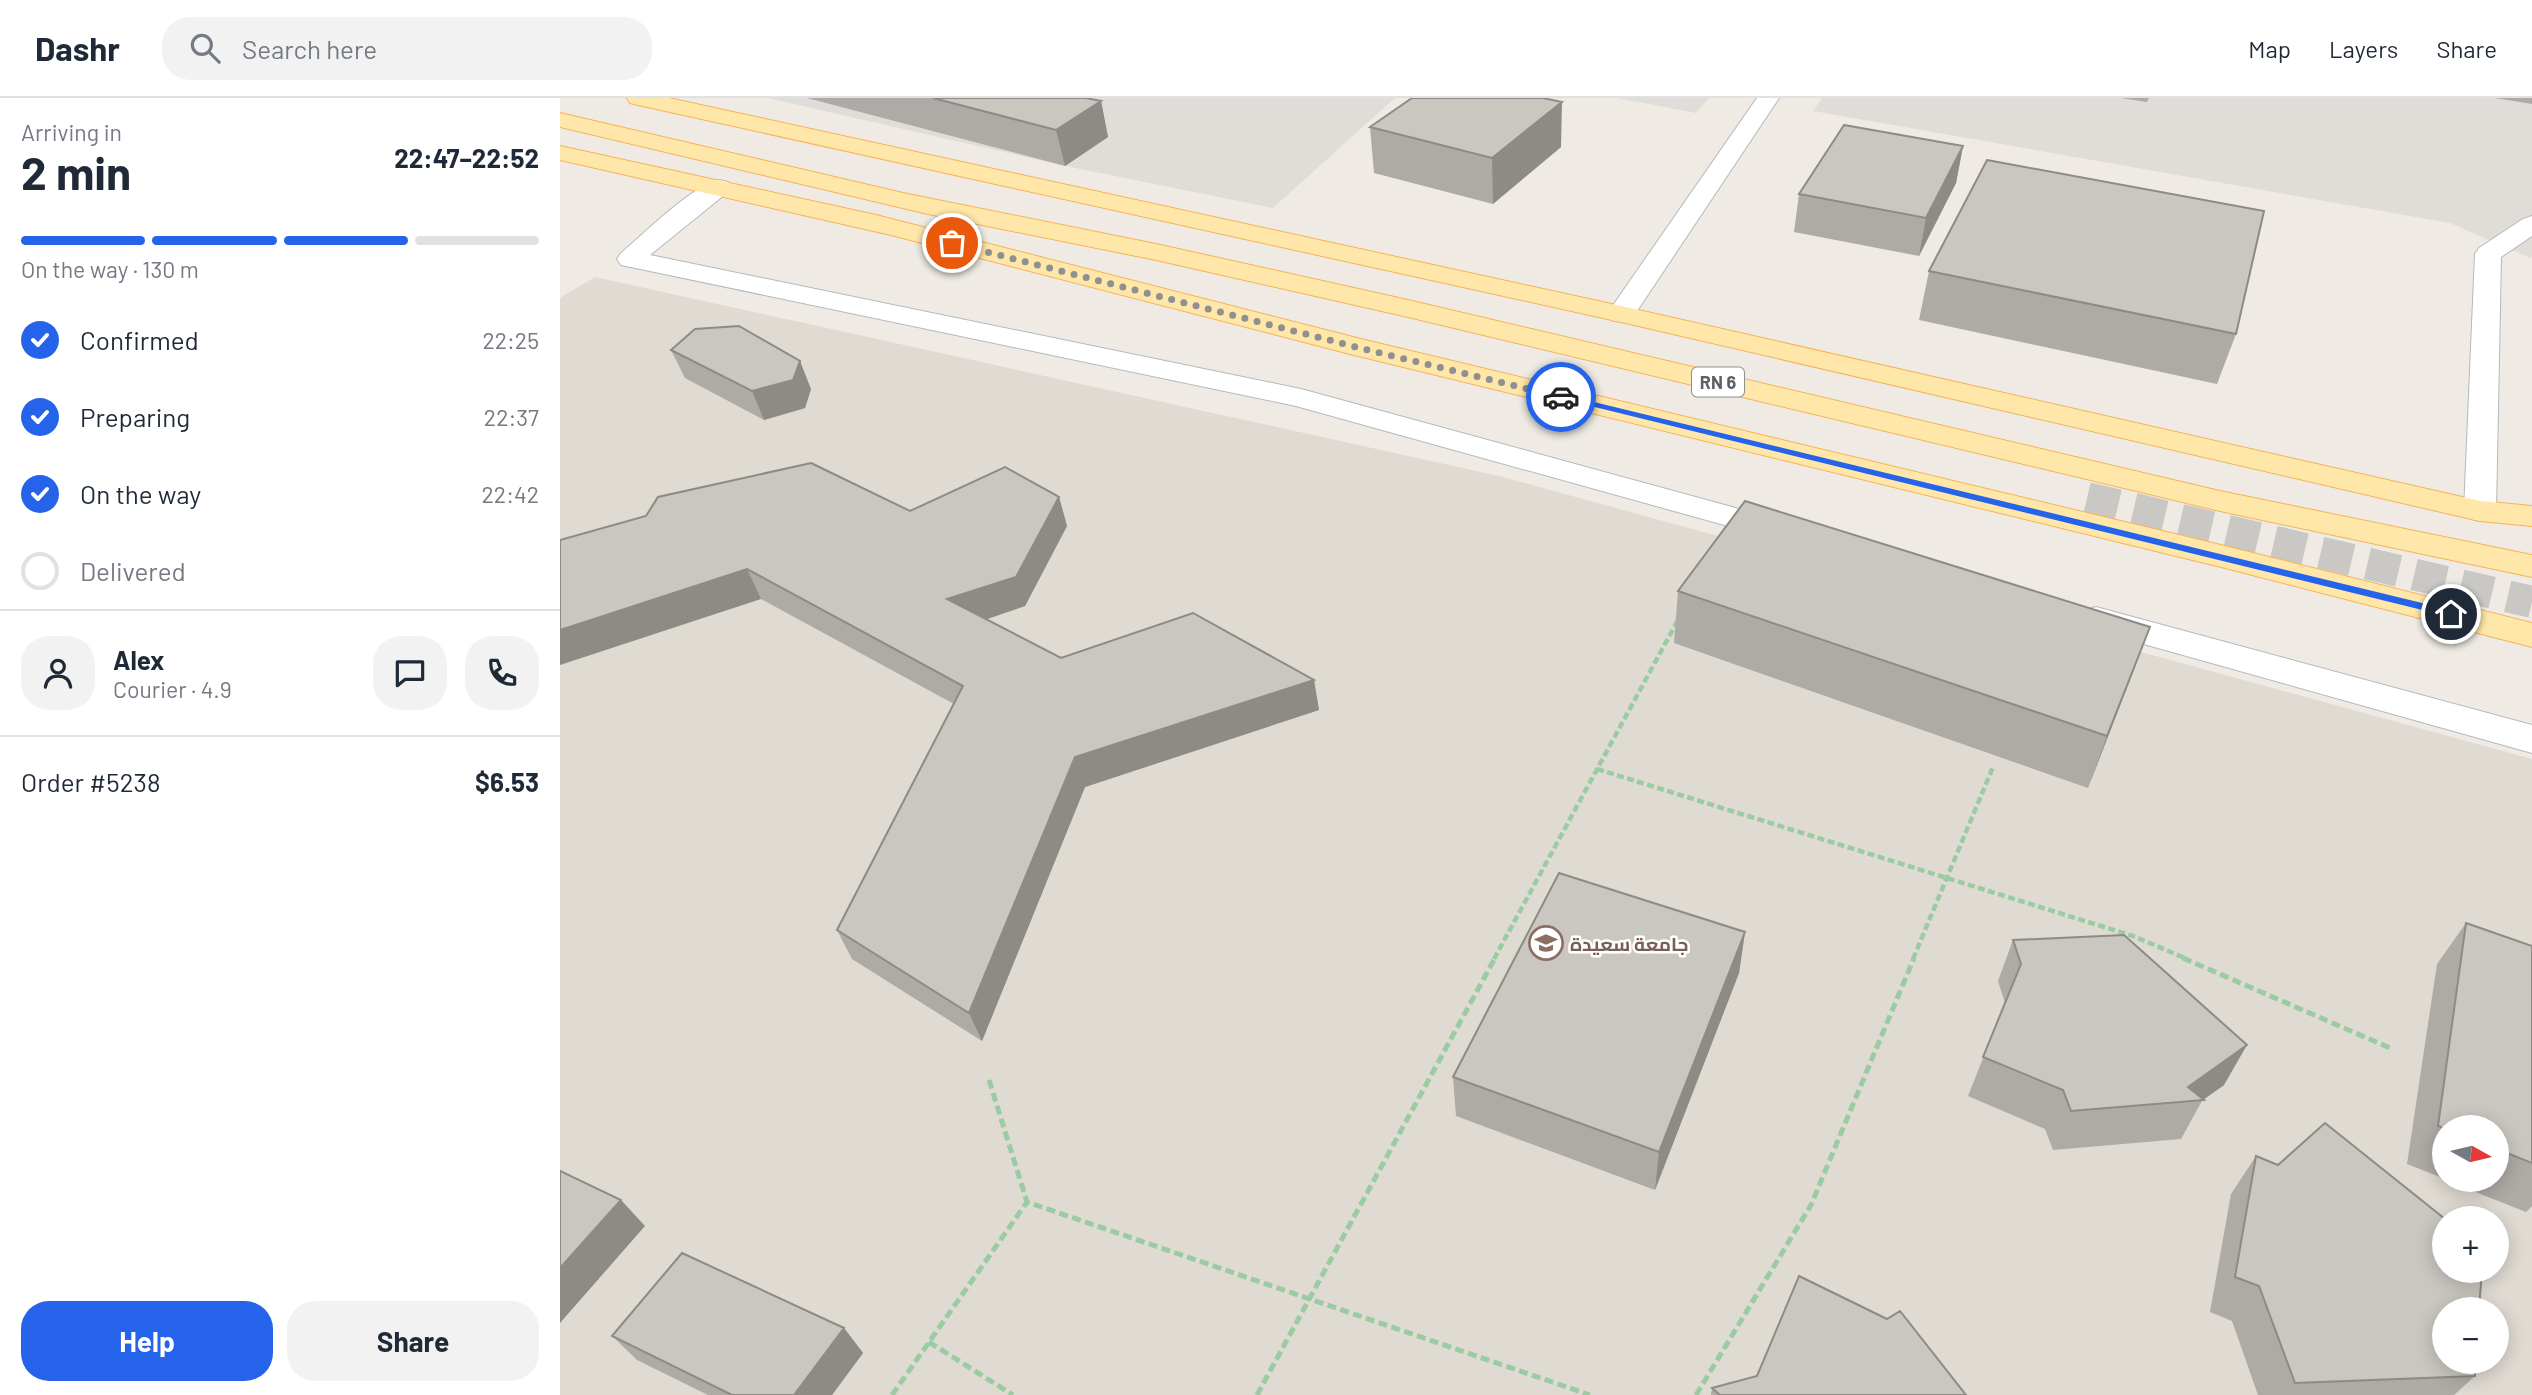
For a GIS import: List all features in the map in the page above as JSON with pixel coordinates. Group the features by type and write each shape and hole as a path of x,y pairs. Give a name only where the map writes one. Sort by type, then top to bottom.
{"main road":[{"path":"638,98 1621,314 2480,511 2532,516"},
{"name":"RN 6","path":"560,120 903,200 2022,473 2087,498 2015,486 1338,325 560,153"},
{"name":"RN 6","path":"903,200 1222,267 2102,474 2428,547 2532,566"},
{"name":"RN 6","path":"876,223 1360,348 2225,556 2532,635"}],"street":[{"path":"1621,314 1768,98"},
{"path":"719,187 680,216 630,260 1301,398 1809,539"},
{"path":"2480,511 2488,254 2532,224"},
{"path":"2064,610 2532,739"}],"path":[{"path":"1257,1395 1680,617"},
{"path":"1696,1395 1811,1205 1993,767"},
{"path":"1597,769 2133,936 2390,1048"},
{"path":"989,1080 1027,1202"},
{"path":"1027,1202 1590,1395"},
{"path":"892,1395 1027,1202"},
{"path":"929,1342 1013,1395"}],"shaded area":[{"path":"768,98 1395,98 1273,208 1065,166"},
{"path":"1617,98 1709,98 1696,113"},
{"path":"1822,98 2532,98 2532,256 2530,258 2450,223 1813,111"},
{"name":"جامعة سعيدة","path":"595,277 1499,476 2532,759 2532,1395 560,1395 560,298"}],"building":[{"path":"933,98 1086,98 1101,101 1056,130"},
{"path":"1412,98 1543,98 1562,102 1492,158 1370,127"},
{"path":"1844,125 1963,146 1926,218 1799,194"},
{"path":"1987,160 2264,211 2236,334 1929,271"},
{"path":"739,326 800,361 793,380 752,391 671,350 695,329"},
{"path":"811,463 910,511 1005,467 1059,497 1016,577 947,599 1061,658 1193,613 1314,680 1075,757 969,1013 837,930 963,686 747,569 560,630 560,540 646,516 658,497"},
{"path":"1745,501 2150,627 2107,736 1678,591"},
{"path":"1559,873 1745,932 1659,1152 1453,1077"},
{"path":"2466,923 2532,946 2532,1163 2510,1154 2510,1115 2440,1115"},
{"path":"2124,935 2247,1045 2188,1087 2204,1100 2071,1111 2063,1090 1983,1057 2021,964 2013,940"},
{"path":"2325,1123 2432,1209 2432,1283 2481,1283 2480,1297 2432,1297 2432,1374 2475,1376 2295,1383 2259,1286 2235,1277 2256,1156 2278,1165"},
{"path":"560,1171 621,1200 560,1268"},
{"path":"682,1253 844,1328 794,1395 732,1395 612,1336"},
{"path":"1799,1276 1887,1319 1900,1311 1966,1395 1720,1395 1712,1388 1757,1376"}],"tunnel":[{"path":"2087,498 2532,602"}],"way so far":[{"path":"952,243 1561,397"}],"place":[{"name":"جامعة سعيدة","path":"1546,943"}],"route":[{"path":"1561,397 2225,556 2451,614"}]}
